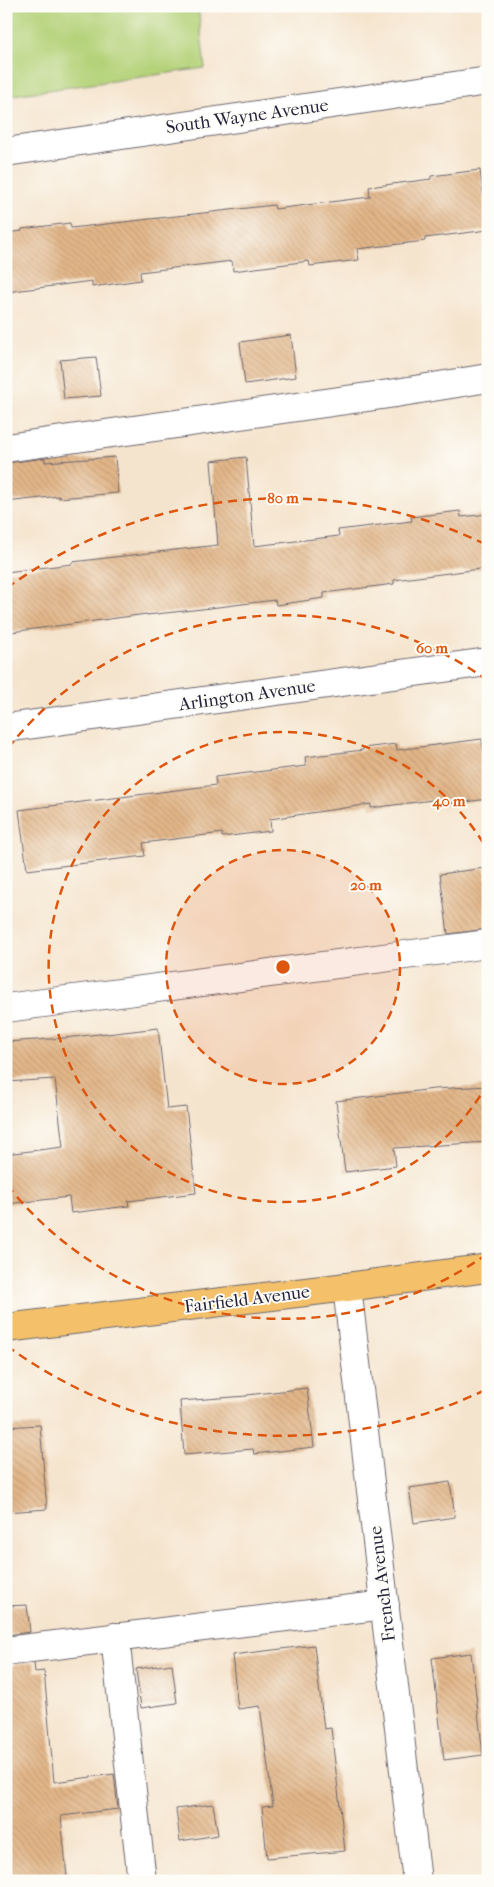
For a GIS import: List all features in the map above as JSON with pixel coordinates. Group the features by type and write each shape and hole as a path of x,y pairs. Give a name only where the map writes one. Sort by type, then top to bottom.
{"main road":[{"name":"Fairfield Avenue","path":"6,1328 348,1287 488,1268"}],"street":[{"name":"South Wayne Avenue","path":"6,152 488,81"},
{"path":"6,448 396,393 488,378"},
{"name":"Arlington Avenue","path":"6,728 488,662"},
{"path":"6,1008 488,944"},
{"name":"French Avenue","path":"348,1287 417,1881"},
{"path":"6,1651 385,1604"},
{"path":"115,1637 142,1881"}],"green space":[{"path":"6,6 198,6 205,68 6,96"}],"building":[{"path":"480,170 488,230 425,238 425,241 357,249 359,260 310,266 309,261 233,271 232,261 140,272 141,280 92,287 92,281 6,292 6,233 70,223 71,228 274,205 275,209 370,197 369,187"},
{"path":"291,335 296,377 245,384 240,342"},
{"path":"96,357 101,396 64,399 60,360"},
{"path":"115,457 118,493 59,498 59,496 6,502 6,463 45,458 45,462"},
{"path":"246,457 254,546 339,536 338,530 412,521 411,517 460,511 461,517 488,514 488,568 394,580 394,584 324,593 324,598 276,605 275,600 147,614 11,632 6,592 6,572 72,564 72,562 218,545 211,461"},
{"path":"482,739 488,783 488,799 441,805 440,799 371,808 371,804 270,819 271,831 222,837 222,833 143,843 145,856 27,870 19,810 216,785 215,777 306,766 305,757 363,750 363,748 396,744 397,750"},
{"path":"485,868 488,886 488,929 448,934 440,874"},
{"path":"158,1028 167,1109 186,1107 196,1193 128,1201 129,1206 71,1213 69,1197 6,1204 6,1154 63,1147 55,1079 6,1082 6,1042"},
{"path":"488,1086 488,1142 394,1148 396,1166 345,1172 336,1101 434,1089"},
{"path":"307,1388 314,1447 254,1454 253,1449 184,1455 180,1401 247,1396"},
{"path":"40,1425 47,1509 6,1512 6,1427"},
{"path":"450,1482 455,1517 414,1523 409,1488"},
{"path":"27,1605 30,1632 6,1635 6,1606"},
{"path":"314,1645 324,1729 331,1728 345,1851 267,1858 262,1807 273,1806 260,1706 238,1709 232,1655"},
{"path":"471,1653 483,1755 444,1760 432,1658"},
{"path":"34,1663 35,1672 44,1671 54,1782 114,1774 118,1809 61,1816 67,1877 33,1881 6,1881 6,1666"},
{"path":"172,1664 177,1703 141,1708 136,1669"},
{"path":"213,1804 218,1835 180,1841 176,1809"}]}
